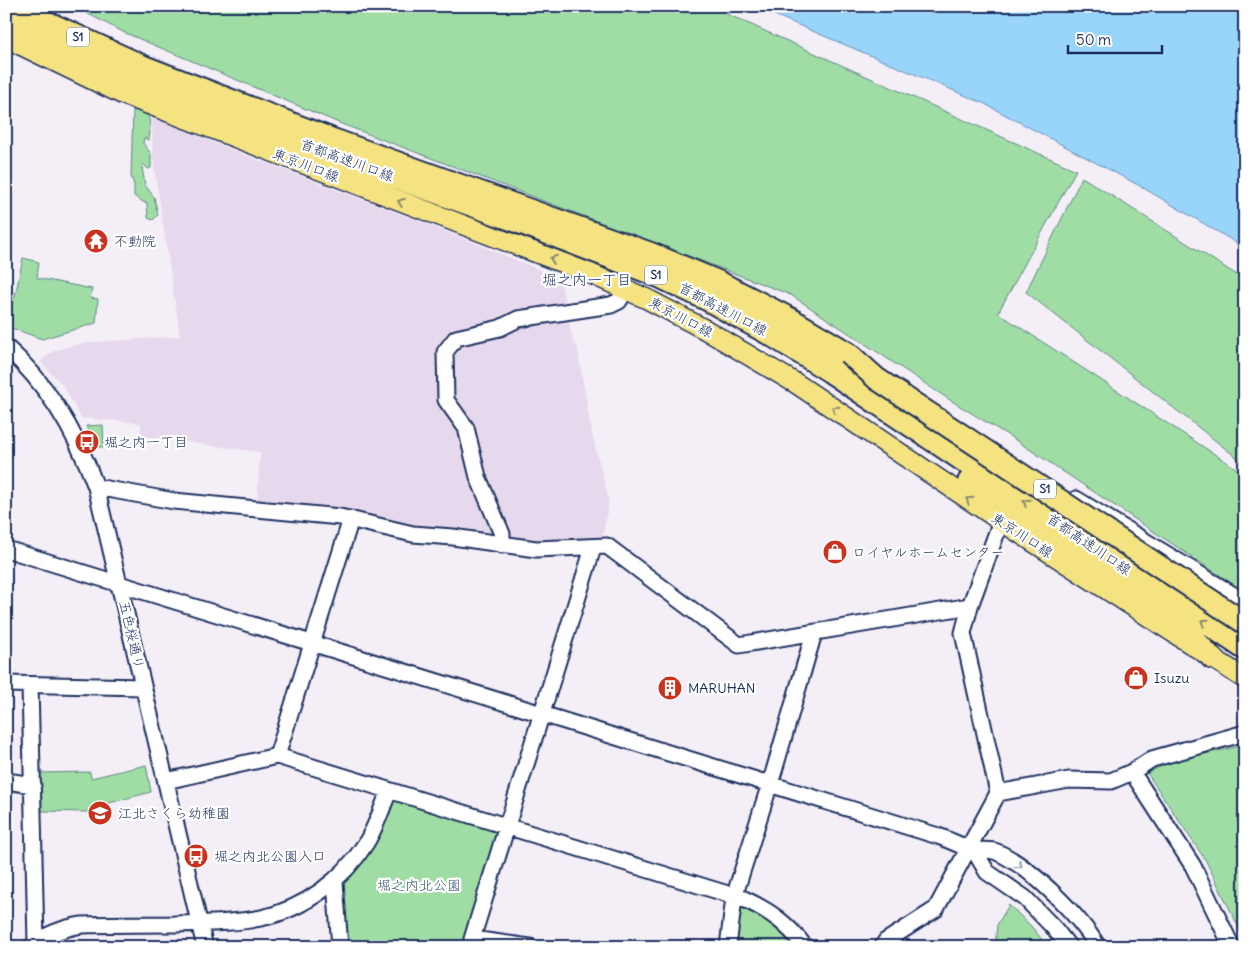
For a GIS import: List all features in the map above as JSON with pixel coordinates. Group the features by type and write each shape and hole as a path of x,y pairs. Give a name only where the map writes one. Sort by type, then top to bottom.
{"highway":[{"name":"首都高速川口線","path":"12,6 163,74 334,140 652,254 719,282 789,318 848,353 1245,616"},
{"name":"首都高速川口線","path":"6,21 134,80 251,126 513,220 658,276 708,300 771,335 829,371 1245,649"},
{"path":"708,300 797,363 921,446 1135,598 1176,620 1212,658"},
{"name":"S1","path":"848,353 877,379 1245,623"}],"main road":[{"name":"東京川口線","path":"6,8 148,79 541,221 680,276 778,324 957,437 1245,630"},
{"name":"東京川口線","path":"6,38 124,95 590,273 626,289 706,330 797,384 1001,522 1245,679"}],"street":[{"path":"502,545 502,534 478,477 466,428 446,400 445,352 456,338 500,328 518,320 611,306 618,301 626,289"},
{"name":"五色桜通り","path":"6,347 24,364 58,407 81,450 96,487 205,947"},
{"path":"957,437 1083,503 1245,602"},
{"path":"96,487 174,501 351,519 413,534 453,537 536,549 607,546 739,645 970,606"},
{"path":"277,756 351,519"},
{"path":"882,947 886,941 936,910 972,849 998,793 963,632 970,606 1001,522"},
{"path":"530,947 472,943 506,826 593,548"},
{"path":"6,549 938,836 972,849 995,851 1021,866 1042,882 1064,904 1098,947"},
{"path":"728,947 734,897 814,633"},
{"path":"6,684 144,687"},
{"path":"30,685 34,945 60,930 82,925 200,924 243,921 262,918 298,904 335,882 351,864 366,843 381,813 388,790"},
{"path":"998,793 1069,780 1110,781 1132,772 1152,759 1245,733"},
{"path":"166,781 277,756 757,905 777,916 794,932 805,947"},
{"path":"1132,772 1193,866 1232,947"},
{"path":"6,781 33,785"},
{"path":"972,849 987,872 1025,898 1054,928 1069,947"},
{"path":"335,882 340,947"}],"shaded area":[{"path":"152,117 240,153 443,230 560,278 573,342 577,346 592,434 609,501 602,541 535,544 257,503 260,452 140,436 141,423 81,418 62,384 40,362 52,352 72,345 96,342 180,336 153,160"}],"green space":[{"path":"73,6 588,6 603,10 606,6 709,6 1076,170 998,313 1245,474 1245,592 1014,439 950,400 791,295 339,123 123,32"},
{"path":"133,110 146,113 149,119 149,140 144,138 143,143 151,154 151,168 148,169 143,164 142,167 145,185 154,197 158,215 153,220 148,218 147,203 134,196 134,185 131,176"},
{"path":"1082,177 1245,280 1245,464 1026,292"},
{"path":"23,258 39,262 37,278 92,289 90,298 98,299 96,323 42,339 6,326 6,318 16,292"},
{"path":"103,425 104,447 97,447 86,426"},
{"path":"1245,745 1245,940 1206,861 1147,773 1173,761"},
{"path":"146,765 151,792 94,807 88,812 42,811 41,773 90,772 91,778"},
{"name":"堀之内北公園","path":"396,798 497,830 498,834 466,947 346,947 341,885 389,804"},
{"path":"742,905 770,919 797,947 732,947 736,908"},
{"path":"1009,905 1031,926 1048,947 995,947 997,925"}],"water":[{"path":"753,6 1245,6 1245,248 1140,186 983,103"}],"place":[{"name":"不動院","path":"96,241"},
{"name":"堀之内一丁目","path":"87,442"},
{"name":"ロイヤルホームセンター","path":"835,552"},
{"name":"Isuzu","path":"1136,678"},
{"name":"MARUHAN","path":"670,688"},
{"name":"江北さくら幼稚園","path":"100,813"},
{"name":"堀之内北公園入口","path":"196,856"}],"district":[{"name":"堀之内一丁目","path":"587,280"}]}
